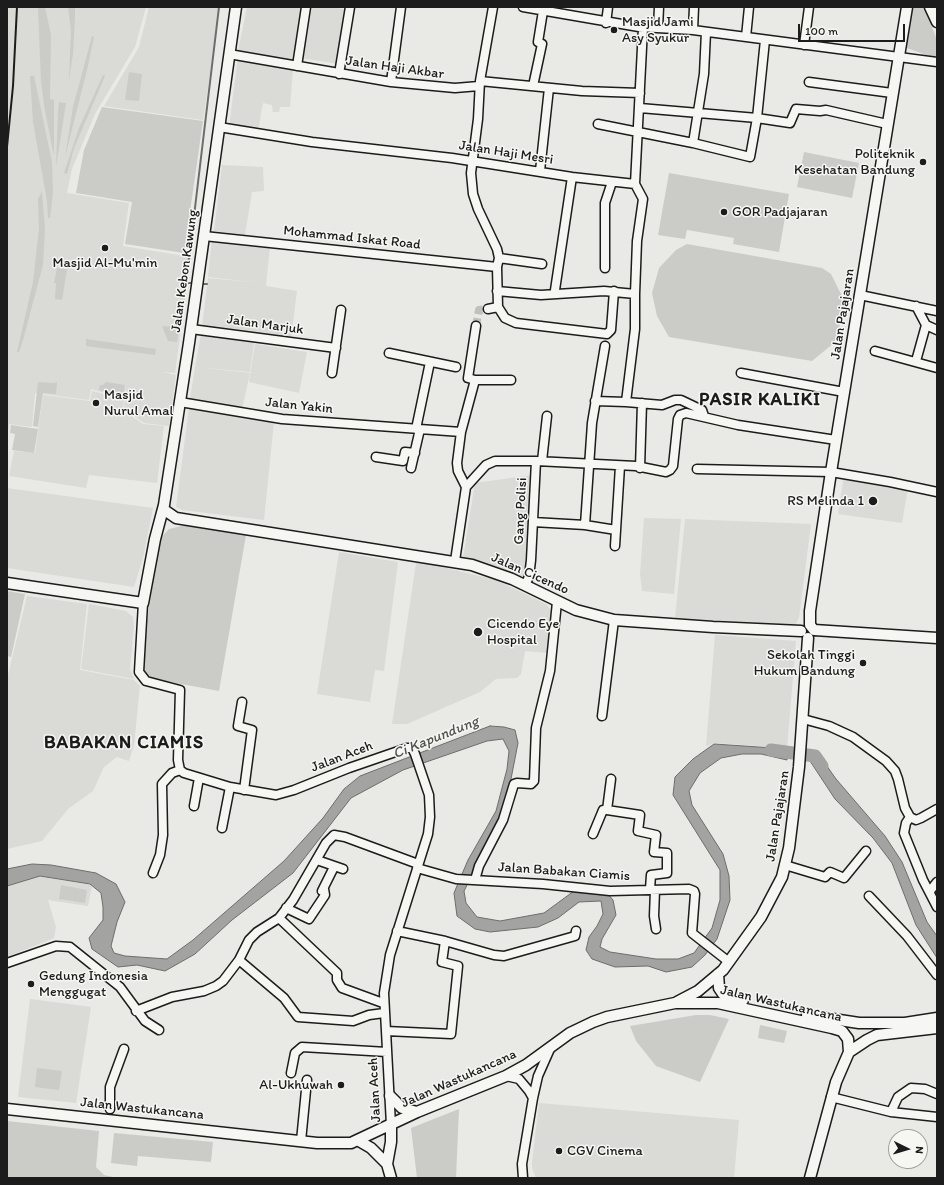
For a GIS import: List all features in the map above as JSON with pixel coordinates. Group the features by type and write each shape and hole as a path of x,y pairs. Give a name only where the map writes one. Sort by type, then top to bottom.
{"main road":[{"name":"Jalan Kebon Kawung","path":"155,539 163,509 180,402 236,7"},
{"name":"Jalan Pajajaran","path":"675,1003 698,991 718,974 729,962 761,917 776,891 785,865 800,767 810,611 836,440 907,7"},
{"path":"930,7 937,22"},
{"name":"Jalan Cicendo","path":"163,509 176,518 455,561 491,571 525,585 557,602 593,616 614,620 719,628 937,638"},
{"path":"7,583 143,603 155,539 162,528 176,518"},
{"name":"Jalan Wastukancana","path":"718,974 719,988 722,994 729,997 841,1022 935,1029"},
{"name":"Jalan Wastukancana","path":"7,1109 341,1144 359,1141 417,1112 506,1076 550,1049 570,1033 593,1022 675,1003 706,1002 731,1004 832,1028 842,1031 846,1035 848,1039 849,1052 867,1040 878,1035 937,1018"},
{"path":"810,1178 831,1097 849,1052"},
{"path":"390,1096 402,1108 417,1112"},
{"name":"Jalan Aceh","path":"391,1125 391,1142 387,1164 391,1178"},
{"path":"359,1141 371,1148 387,1164"}],"street":[{"path":"297,66 306,7"},
{"path":"339,74 350,7"},
{"path":"391,82 401,7"},
{"path":"493,7 480,84 478,120 472,173 474,194 483,220 496,244 499,258 497,266 498,307 505,318 516,323 607,334 611,330 614,291"},
{"path":"523,7 564,11 606,23 643,28 693,30 937,62"},
{"path":"606,23 608,7"},
{"path":"658,28 659,7"},
{"path":"693,30 694,7"},
{"path":"746,37 749,7"},
{"path":"804,45 809,7"},
{"path":"533,86 542,44 538,42 543,10"},
{"path":"626,402 635,329 636,255 643,199 635,184 643,28"},
{"path":"693,143 704,74 706,32"},
{"path":"598,124 638,134 684,141 750,157 757,118 765,40"},
{"name":"Jalan Haji Akbar","path":"229,54 391,82 455,88 480,84 533,86 640,94"},
{"path":"809,82 892,93"},
{"path":"540,171 549,88"},
{"path":"640,108 699,112 790,123 796,109 824,110 840,112 844,115 887,124"},
{"name":"Jalan Haji Mesri","path":"219,127 312,142 474,161 612,182 635,184"},
{"path":"555,290 572,176"},
{"path":"605,268 605,203 612,182"},
{"name":"Mohammad Iskat Road","path":"204,236 497,266"},
{"path":"499,258 542,264"},
{"path":"497,291 541,295 614,291 635,294"},
{"path":"860,295 937,311"},
{"path":"916,306 926,325 937,330"},
{"path":"488,309 498,307"},
{"path":"332,373 341,310"},
{"path":"916,361 926,325"},
{"path":"476,326 468,378 475,380 511,380"},
{"name":"Jalan Marjuk","path":"191,328 336,348"},
{"path":"586,525 589,464 595,401 605,346"},
{"path":"875,351 937,368"},
{"path":"389,353 456,368"},
{"path":"411,468 415,453 430,362"},
{"path":"741,373 844,392"},
{"path":"466,487 458,471 461,432 475,380"},
{"path":"595,401 662,405 675,400 680,400 702,410 704,416"},
{"name":"Jalan Yakin","path":"180,402 282,419 461,432"},
{"path":"640,468 642,403"},
{"path":"455,561 466,487 486,465 495,461 539,461 589,464 640,468 666,472 673,466 680,415 686,412 738,425 836,440"},
{"name":"Gang Polisi","path":"525,585 529,578 532,560 539,461 547,416"},
{"path":"376,457 403,461 405,452 415,453"},
{"path":"615,546 620,466"},
{"path":"697,469 831,472 937,492"},
{"path":"534,522 586,525 616,530"},
{"path":"474,880 479,866 503,820 515,783 531,784 535,780 536,728 550,671 557,602"},
{"path":"143,603 139,672 146,681 180,690 178,760 180,770 172,773 162,784 163,835 160,855 153,873"},
{"path":"602,716 614,620"},
{"path":"242,702 238,726 252,730 244,790"},
{"path":"803,719 829,726 853,737 886,762 895,771 905,808 910,817 916,820 937,809"},
{"name":"Jalan Aceh","path":"180,770 184,773 230,787 276,794 286,793 407,748 412,748 429,795 430,817 428,834 390,955 383,1003 391,1125"},
{"path":"194,806 199,778"},
{"path":"607,810 611,779"},
{"path":"222,828 230,787"},
{"path":"593,834 603,810 607,810 640,815 638,831 656,835 654,852 667,853 668,874 651,875 656,929"},
{"path":"910,817 906,823 904,833 937,907"},
{"name":"Jalan Babakan Ciamis","path":"136,1011 172,997 204,991 216,986 229,974 239,960 249,940 257,932 278,918 292,900 306,874 317,860 330,838 338,835 456,879 610,890 690,889 694,891 694,912 691,931 729,962"},
{"path":"785,865 825,876 830,872 844,878 866,851"},
{"path":"286,908 308,919 325,896 323,890 338,868 317,860"},
{"path":"930,891 937,882"},
{"path":"869,896 907,936 937,975"},
{"path":"278,918 338,973 337,980 342,988 383,1003"},
{"path":"397,931 445,941 494,955 504,956 575,936 576,931"},
{"path":"386,1031 451,1034 458,966 442,962 445,941"},
{"path":"7,963 56,946 70,947 120,987 136,1011 147,1023 159,1030"},
{"path":"239,960 284,998 298,1017 353,1021 369,1015 384,1014"},
{"path":"292,1073 295,1053 302,1047 387,1052"},
{"path":"110,1109 110,1087 124,1049"},
{"path":"523,1178 522,1164 533,1098 538,1076 550,1049"},
{"path":"506,1076 519,1079 533,1098"},
{"path":"301,1141 307,1080"},
{"path":"891,1112 898,1097 911,1088 924,1089 937,1094"},
{"path":"831,1097 891,1112 937,1117"}],"shaded area":[{"path":"7,7 146,7 135,47 95,114 72,169 67,193 129,203 123,246 191,257 175,373 163,372 176,375 169,426 144,423 124,409 126,383 124,398 91,389 89,400 35,393 32,427 9,424 7,440"},
{"path":"38,7 45,7 51,35 50,99 54,100 54,156 41,82"},
{"path":"68,7 75,7 73,54 69,80 71,30"},
{"path":"149,7 220,7 203,120 104,106 139,47"},
{"path":"247,7 303,7 303,10 286,8 302,10 297,62 238,51"},
{"path":"307,7 331,7 348,10 339,64 301,58"},
{"path":"912,7 924,7 937,40 937,59 907,48 905,43"},
{"path":"92,36 94,37 87,70 65,157 73,107"},
{"path":"238,57 293,68 290,107 280,107 279,112 273,112 272,105 263,103 258,131 229,127"},
{"path":"129,72 142,74 139,101 125,100"},
{"path":"103,75 105,76 74,148 67,174 64,173 79,128"},
{"path":"30,76 34,76 52,162 53,192 50,218 48,218 47,201 33,122"},
{"path":"59,102 66,103 56,167 58,112"},
{"path":"102,107 203,121 184,253 125,244 132,202 76,193 84,150"},
{"path":"804,152 859,163 852,198 797,187"},
{"path":"222,165 263,167 264,191 252,192 245,235 214,231"},
{"name":"GOR Padjajaran","path":"669,173 789,194 779,252 733,244 734,238 687,230 685,239 658,235"},
{"path":"42,191 45,229 43,265 23,340 19,352 17,352 33,282 39,229 38,199"},
{"path":"212,239 270,245 266,286 297,291 291,338 202,327 208,278 261,283 208,277"},
{"path":"687,244 822,268 831,274 842,296 842,318 834,343 812,361 669,337 657,316 652,293 659,268 676,250"},
{"path":"57,268 67,269 62,300 55,299 56,283 54,283"},
{"path":"162,326 179,327 177,342 168,341"},
{"path":"201,334 254,343 250,372 195,367"},
{"path":"86,339 156,349 155,355 86,346"},
{"path":"255,344 307,352 299,393 249,382"},
{"path":"195,367 250,373 242,409 190,399"},
{"path":"38,382 57,382 56,394 43,393 38,427 33,426"},
{"path":"106,382 125,385 123,397 99,390 100,385 103,385"},
{"path":"92,391 124,399 123,410 143,424 164,426 157,483 89,475 86,488 9,476 14,451 35,453 43,395 90,401"},
{"path":"189,408 274,421 264,520 182,510 176,507"},
{"path":"11,425 38,429 34,453 12,450 15,434 10,433"},
{"path":"533,475 530,559 525,579 501,568 463,558 475,483"},
{"name":"RS Melinda 1","path":"844,476 908,487 902,523 838,514"},
{"path":"7,488 153,508 143,558 134,587 7,568"},
{"path":"644,518 681,519 674,594 642,591 640,574"},
{"path":"685,519 811,524 799,618 795,625 675,618"},
{"path":"186,525 246,535 219,691 149,678 142,673 140,663 160,539 169,529"},
{"path":"339,552 398,562 384,671 375,670 370,702 317,694"},
{"name":"Cicendo Eye Hospital","path":"421,562 496,580 546,604 553,613 548,653 525,651 521,674 517,678 496,679 480,692 407,724 392,724 416,563"},
{"path":"7,591 25,594 11,657 7,656"},
{"path":"27,596 87,604 80,670 134,680 140,686 134,745 129,761 117,757 104,767 93,791 68,809 42,841 7,849 7,679"},
{"path":"89,604 126,611 133,617 134,626 130,669 134,679 81,669"},
{"path":"715,635 796,641 787,748 714,743 706,746"},
{"path":"490,726 504,727 515,730 518,743 503,820 464,891 466,903 477,917 500,921 544,913 574,891 593,889 607,893 613,900 616,915 602,939 600,947 610,952 656,959 678,959 694,953 712,928 720,900 720,870 673,795 675,777 693,759 714,744 788,749 787,760 761,754 742,754 721,758 700,773 689,791 692,805 723,854 729,876 730,900 717,939 705,955 692,967 666,972 648,966 615,967 592,959 586,950 589,937 603,914 601,901 579,902 558,918 538,927 490,932 475,929 457,916 454,893 468,860 496,811 507,769 509,751 503,739 487,741 403,770 351,798 293,873 232,920 195,954 165,971 137,965 118,967 92,949 89,938 103,920 103,907 101,893 90,884 40,876 7,886 7,869 32,864 51,865 96,873 116,884 125,902 117,922 111,946 114,953 125,956 167,959 193,940 284,861 323,818 344,789 360,776"},
{"path":"810,750 822,759 836,779 885,836 902,862 927,922 937,936 937,958 916,925 892,863 873,838 835,799 810,761"},
{"path":"26,874 92,885 88,906 48,900 56,927 54,938 7,957 7,881"},
{"path":"61,885 87,890 85,903 59,899"},
{"path":"30,999 91,1007 76,1103 18,1097"},
{"path":"696,1015 710,1015 729,1019 700,1082 656,1066 636,1041 630,1026"},
{"path":"760,1025 787,1031 784,1043 758,1038"},
{"path":"37,1068 62,1071 59,1090 35,1087"},
{"path":"539,1103 739,1120 734,1178 536,1178 532,1168 532,1162"},
{"path":"459,1109 456,1178 417,1178 411,1128"},
{"path":"7,1121 99,1131 96,1167 104,1175 118,1178 7,1178"},
{"path":"114,1133 213,1142 211,1162 138,1156 137,1166 111,1163"}],"waterway":[{"path":"193,283 186,283 219,7"},
{"path":"200,284 207,284"},
{"name":"Ci Kapundung","path":"771,750 815,756 822,766"}],"tunnel":[{"path":"476,326 479,310 488,309"}],"railway":[{"path":"7,147 13,86 17,7"}],"place":[{"name":"Masjid Jami Asy Syukur","path":"614,30"},
{"name":"Politeknik Kesehatan Bandung","path":"923,162"},
{"name":"GOR Padjajaran","path":"724,212"},
{"name":"Masjid Al-Mu'min","path":"105,248"},
{"name":"Masjid Nurul Amal","path":"96,403"},
{"name":"RS Melinda 1","path":"873,501"},
{"name":"Cicendo Eye Hospital","path":"478,632"},
{"name":"Sekolah Tinggi Hukum Bandung","path":"863,663"},
{"name":"Gedung Indonesia Menggugat","path":"31,984"},
{"name":"Al-Ukhuwah","path":"341,1085"},
{"name":"CGV Cinema","path":"559,1151"}],"district":[{"name":"PASIR KALIKI","path":"760,400"},
{"name":"BABAKAN CIAMIS","path":"124,743"}]}
